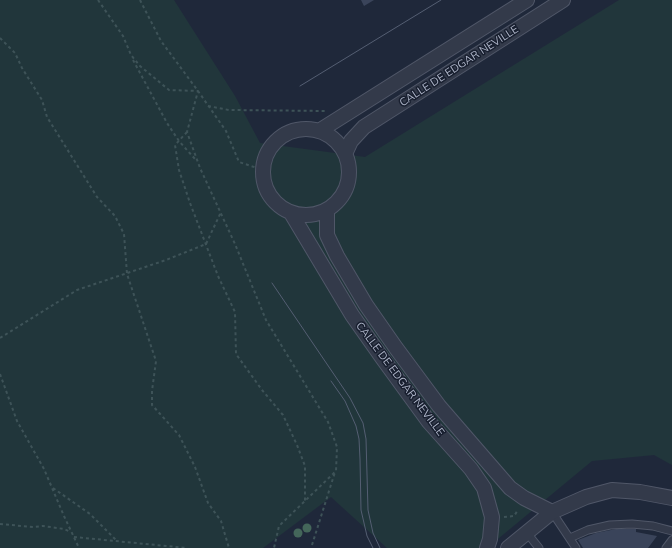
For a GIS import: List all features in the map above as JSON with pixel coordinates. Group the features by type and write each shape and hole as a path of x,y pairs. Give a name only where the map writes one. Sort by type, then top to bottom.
{"street":[{"name":"CALLE DE EDGAR NEVILLE","path":"319,131 528,0"},
{"name":"CALLE DE EDGAR NEVILLE","path":"345,154 352,140 364,127 563,0"},
{"path":"293,131 319,131 330,136 345,154 349,166 345,191 337,202 327,210 309,215 291,213 279,206 270,196 265,183 263,170 266,157 272,146 282,137 293,131"},
{"name":"CALLE DE EDGAR NEVILLE","path":"327,210 327,235 337,256 366,305 439,406 510,488 524,498 552,512"},
{"name":"CALLE DE EDGAR NEVILLE","path":"291,213 352,315 429,422 471,469 484,488 492,517 490,539 487,548"},
{"path":"508,548 552,512 586,497 612,490 640,492 672,498"}],"lane":[{"path":"552,512 576,548"},
{"path":"570,538 588,530 610,525 632,524 653,526 672,531"},
{"path":"527,533 539,548"},
{"path":"666,548 672,540"}],"path":[{"path":"98,0 123,36 150,93 179,141 197,161"},
{"path":"140,0 161,41 226,131 240,162 263,170"},
{"path":"0,38 14,53 42,100 47,117 97,197 115,216 124,234 127,274 156,362 152,391 152,405 179,434 195,467 208,503 221,521 229,548"},
{"path":"131,55 140,66 169,90 198,91"},
{"path":"198,91 187,132 175,144 179,170 218,276 235,312 236,354 262,390 283,415 305,466 305,502"},
{"path":"208,106 229,110 329,111"},
{"path":"187,132 200,168 221,212 266,320 328,422 337,448 336,471 312,545"},
{"path":"0,338 78,290 166,260 206,244 221,212"},
{"path":"0,374 17,421 44,469 79,548"},
{"path":"274,548 279,526 336,471"},
{"path":"52,488 90,514 118,542"},
{"path":"492,517 514,516 524,498"},
{"path":"0,524 33,527 43,526 64,529 71,532"},
{"path":"74,537 187,548"}],"green space":[{"path":"0,0 174,0 235,96 260,143 365,157 619,0 672,0 672,465 654,455 592,461 487,548 387,548 331,497 263,548 0,548"}],"building":[{"path":"361,0 374,0 364,6"},
{"path":"616,529 636,529 636,532 657,536 648,548 583,548 578,540 596,533"}],"tram line":[{"path":"300,86 441,0"},
{"path":"272,283 350,398 363,423 366,439 368,510 373,533 380,548"},
{"path":"331,381 345,401 356,426 359,439 361,510 367,536 373,548"}]}
